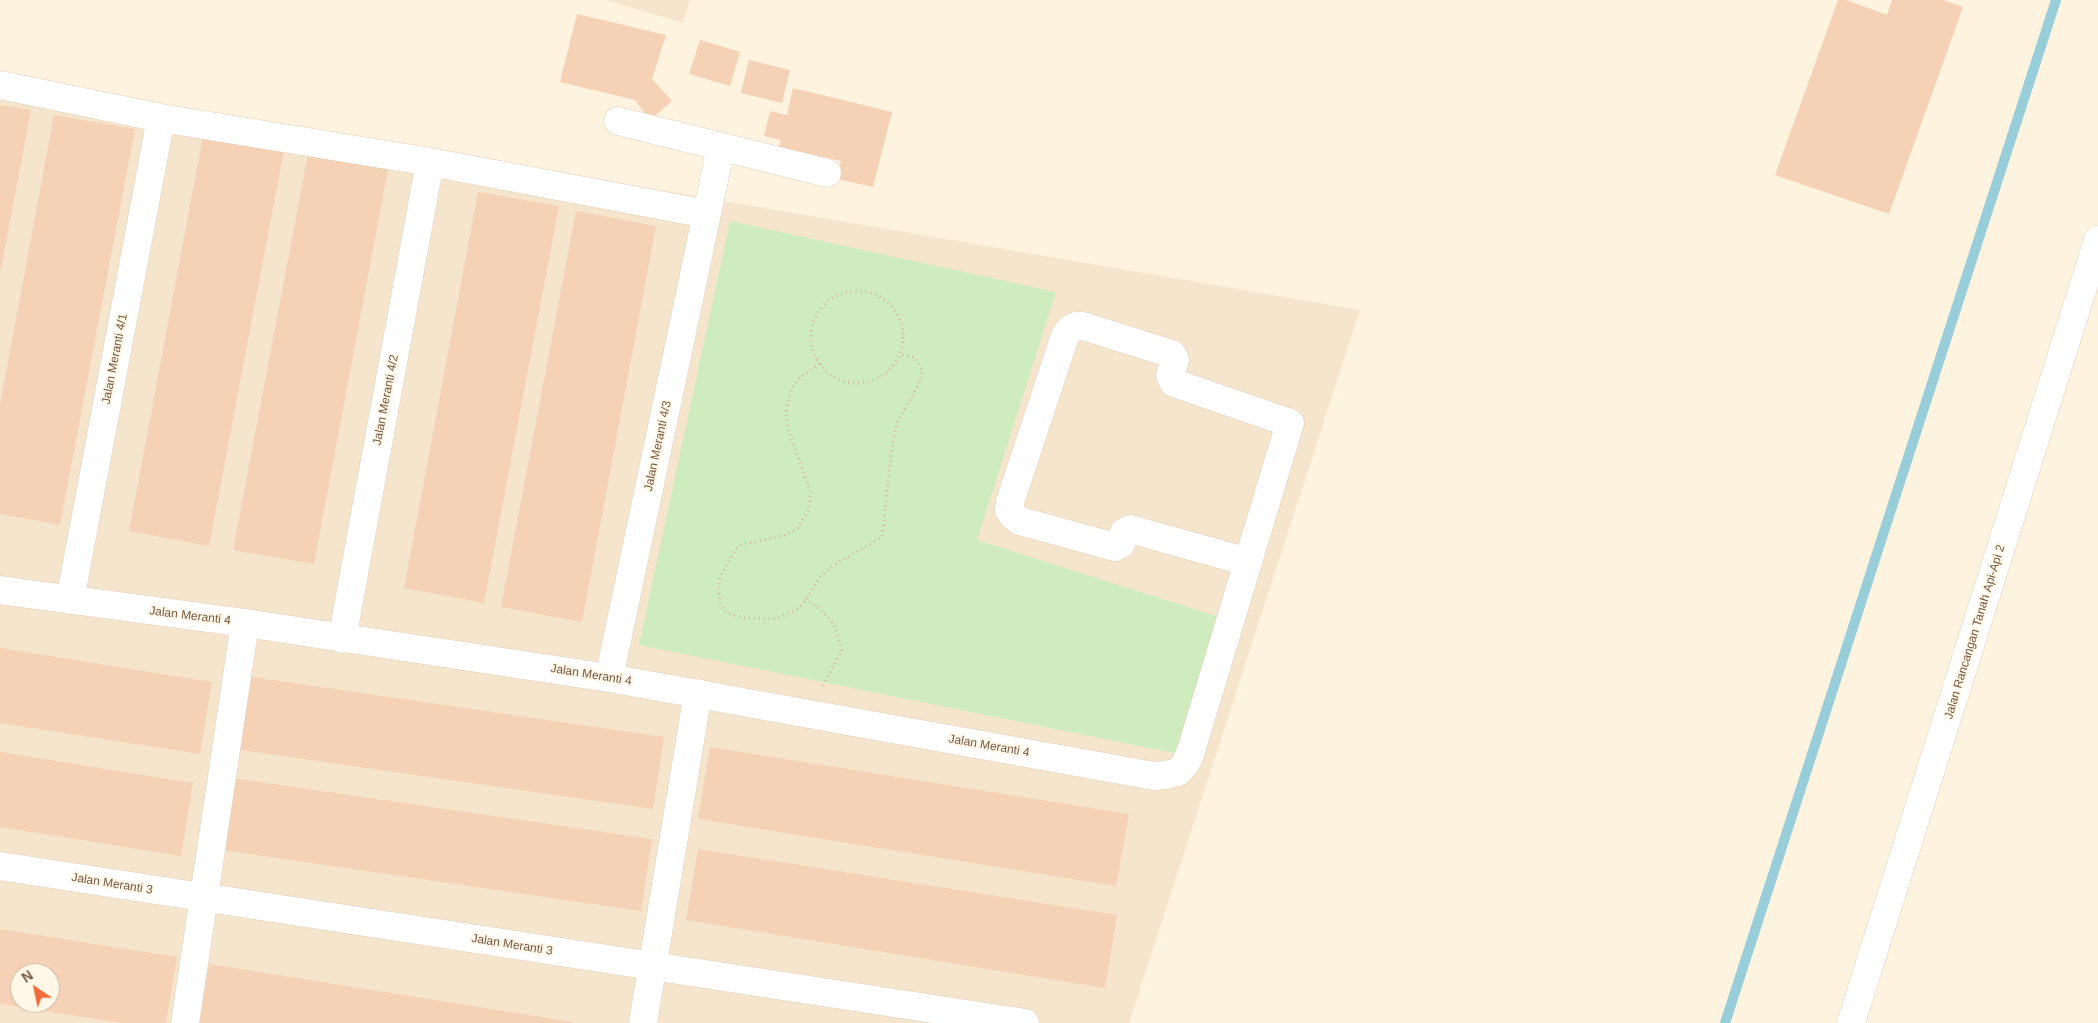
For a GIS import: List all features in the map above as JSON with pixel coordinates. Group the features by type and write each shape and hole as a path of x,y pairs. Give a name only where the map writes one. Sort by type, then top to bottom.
{"street":[{"path":"0,85 161,118 430,162 707,214"},
{"name":"Jalan Meranti 4/1","path":"70,600 161,118"},
{"path":"618,121 827,173"},
{"name":"Jalan Meranti 4/3","path":"609,678 720,147"},
{"name":"Jalan Meranti 4/2","path":"342,639 430,162"},
{"name":"Jalan Rancangan Tanah Api-Api 2","path":"1851,1023 2098,240"},
{"path":"1076,326 1083,326 1172,354 1175,360 1170,376 1174,383 1290,423 1248,562 1130,529 1124,532 1121,544 1115,547 1020,521 1013,516 1009,510 1010,502 1064,336 1069,330 1076,326"},
{"name":"Jalan Meranti 4","path":"0,590 245,623 609,678 1154,776 1178,772 1186,763 1248,562"},
{"path":"184,1023 245,623"},
{"path":"643,1023 698,693"},
{"name":"Jalan Meranti 3","path":"0,866 1025,1023"}],"path":[{"path":"852,292 869,293 879,296 895,312 901,322 903,333 900,355 887,372 868,382 847,382 836,378 820,364 811,344 814,321 826,303 836,296 852,292"},
{"path":"820,364 801,377 792,388 786,410 788,430 811,493 808,509 797,529 783,536 744,544 736,549 721,575 718,587 720,604 727,613 744,618 778,618 797,609 804,603 821,576 831,567 882,537 892,448 897,423 919,384 923,371 914,357 900,355"},
{"path":"805,599 830,619 842,650 809,713"}],"shaded area":[{"path":"606,0 690,0 683,23"},
{"path":"0,77 1360,310 1129,1023 0,1023"}],"green space":[{"path":"730,221 1056,292 977,540 1219,617 1179,754 639,645"}],"building":[{"path":"1838,0 1846,0 1887,15 1892,0 1943,0 1963,7 1889,214 1775,175"},
{"path":"577,14 666,35 652,79 672,101 650,120 635,100 560,82"},
{"path":"700,40 740,52 730,86 689,74"},
{"path":"749,60 790,70 782,103 741,93"},
{"path":"793,88 892,112 873,187 837,179 841,161 779,147 781,140 764,136 770,111 787,115"},
{"path":"0,105 31,110 1,269 0,269"},
{"path":"54,115 135,129 60,525 0,514 0,404"},
{"path":"203,136 284,150 209,546 129,531"},
{"path":"308,154 388,169 314,564 233,550"},
{"path":"478,192 559,206 484,603 404,588"},
{"path":"576,211 656,226 582,622 501,607"},
{"path":"0,648 212,682 200,754 0,723"},
{"path":"245,676 664,737 653,809 234,749"},
{"path":"710,747 1129,814 1116,886 698,819"},
{"path":"0,752 193,783 181,856 0,827"},
{"path":"232,778 652,839 641,911 222,850"},
{"path":"698,849 1117,915 1105,988 686,920"},
{"path":"0,929 177,957 166,1023 121,1023 57,1013 60,1013 60,963 10,963 10,1006 0,1004"},
{"path":"209,964 573,1022 573,1023 199,1023"}],"waterway":[{"path":"1725,1023 2056,0"}]}
